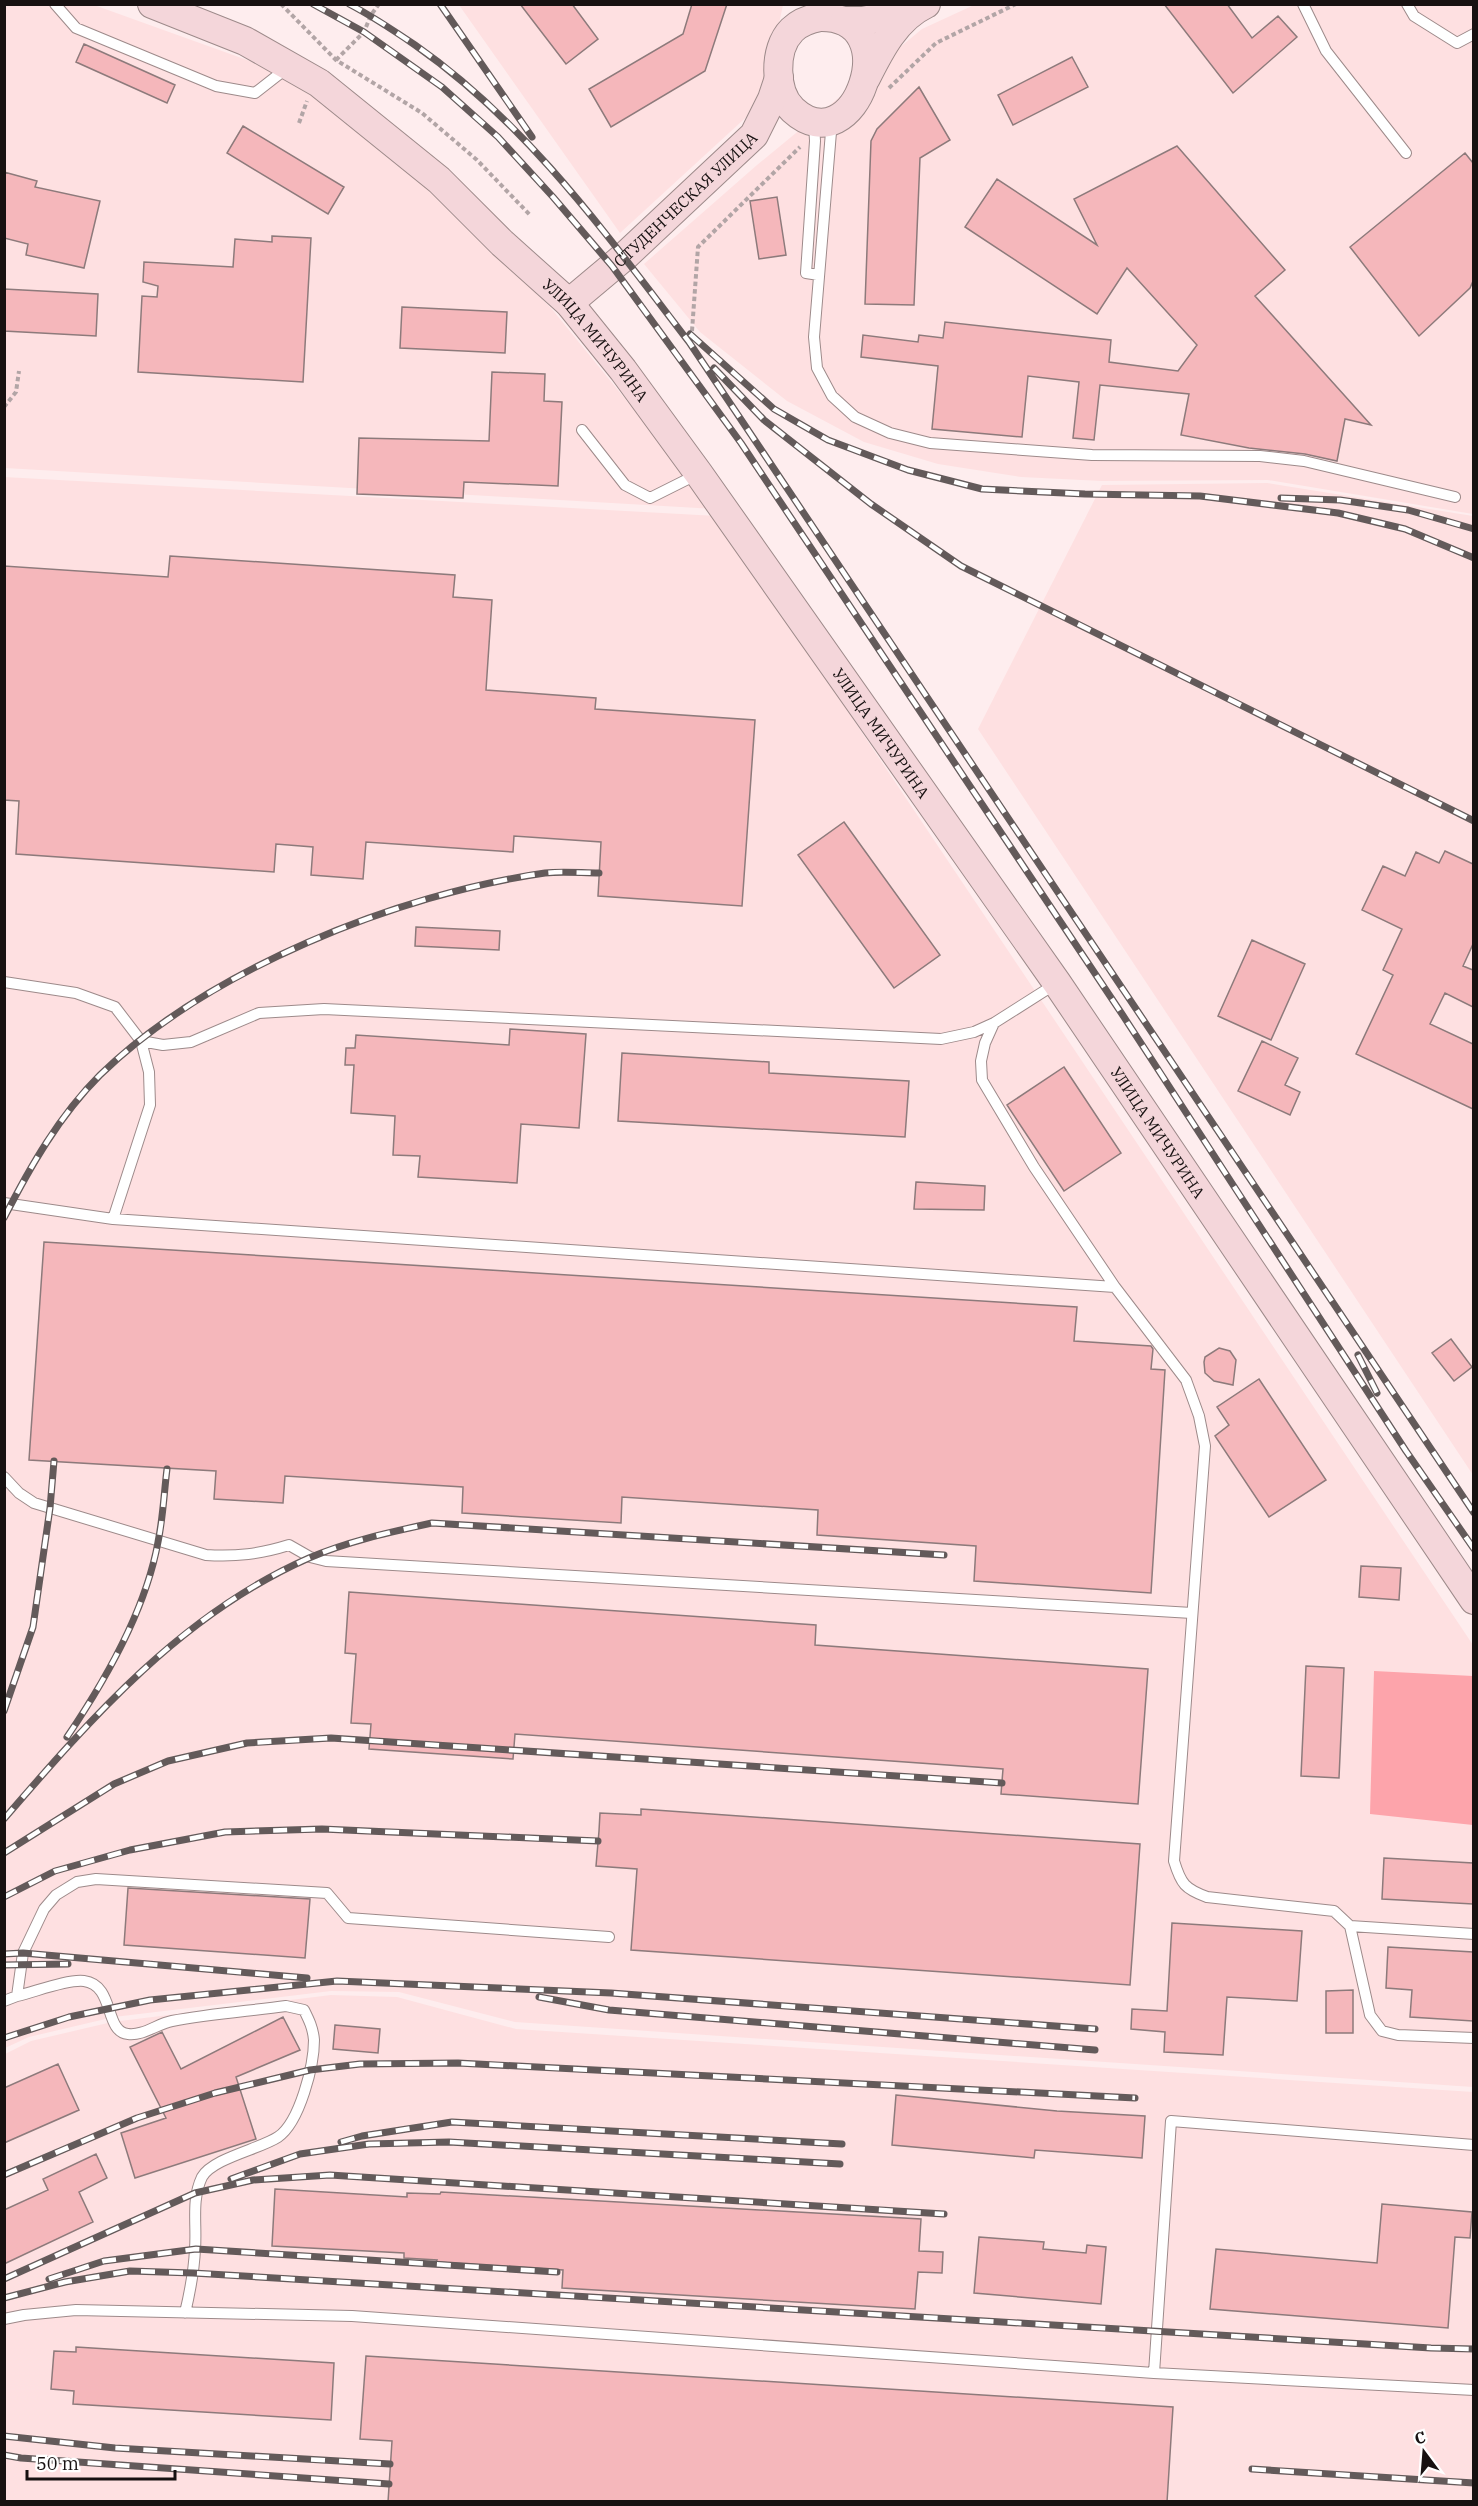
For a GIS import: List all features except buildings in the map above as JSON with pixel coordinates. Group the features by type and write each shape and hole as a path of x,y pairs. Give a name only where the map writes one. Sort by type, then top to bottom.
{"street":[{"name":"УЛИЦА МИЧУРИНА","path":"152,4 245,41 319,83 439,180 502,243 569,303 623,370 699,474 1057,983 1473,1600"},
{"path":"806,4 784,41 779,78 787,104 817,123"},
{"path":"791,31 802,22 812,18 840,15 863,21 919,8"},
{"path":"754,135 817,123 854,106 875,86 887,40 919,8"},
{"path":"840,15 860,36 875,86"},
{"name":"СТУДЕНЧЕСКАЯ УЛИЦА","path":"569,303 625,256 754,135 772,99 779,78"}],"lane":[{"path":"55,4 76,28 216,86 255,93 289,66"},
{"path":"1303,4 1326,51 1407,153"},
{"path":"1407,4 1414,16 1457,43 1473,34"},
{"path":"817,123 806,273 819,275"},
{"path":"817,123 819,275 814,337 818,368 832,396 855,417 890,433 930,443 1092,455 1260,456 1304,461 1455,497"},
{"path":"582,430 625,485 651,498 699,474"},
{"path":"4,981 76,993 115,1007 141,1041 149,1072 150,1105 113,1219"},
{"path":"141,1041 163,1046 191,1042 259,1013 324,1008 941,1039 974,1032 994,1023 1057,983"},
{"path":"994,1023 985,1043 981,1061 982,1080 1034,1167 1115,1287 1186,1380 1199,1416 1205,1446 1174,1861 1180,1880 1192,1892 1207,1897 1334,1911 1350,1926 1370,2015 1382,2031 1398,2035 1473,2038"},
{"path":"4,1203 113,1219 1115,1287"},
{"path":"4,1476 19,1493 34,1503 206,1555 230,1557 259,1554 289,1545 310,1557 342,1563 1192,1613"},
{"path":"17,1996 23,1953 44,1909 56,1895 77,1882 96,1879 327,1893 348,1918 609,1937"},
{"path":"1350,1926 1473,1934"},
{"path":"4,2001 72,1982 85,1981 96,1985 105,1996 118,2029 126,2035 138,2034 170,2022 286,2006 304,2010 311,2024 314,2040 310,2070 297,2112 280,2136 222,2162 204,2174 195,2193 195,2249 185,2313"},
{"path":"1154,2373 1171,2121 1473,2145"},
{"path":"4,2319 24,2314 76,2310 352,2316 1154,2373 1473,2390"}],"path":[{"path":"281,4 336,60 423,113 477,160 530,215"},
{"path":"336,60 364,32 371,15 380,4"},
{"path":"875,86 936,43 1016,4"},
{"path":"299,123 309,98"},
{"path":"692,331 698,247 817,123"},
{"path":"4,407 16,392 19,371"}],"shaded area":[{"path":"4,5 94,5 275,70 395,153 551,308 715,509 5,468"},
{"path":"459,5 783,5 766,84 754,110 620,233"},
{"path":"974,5 1473,5 1473,514 1268,480 1102,481 1021,477 938,464 864,442 787,401 700,332 644,264 757,165 922,29"},
{"path":"4,477 717,516 1473,1645 1473,2087 515,2022 399,1992 331,1991 114,2017 29,2037 5,2048"},
{"path":"1267,483 1473,516 1473,1475 978,729 1102,485"},
{"path":"1374,1671 1473,1676 1473,1825 1370,1814"},
{"path":"331,1995 397,1997 516,2029 1473,2092 1473,2501 5,2502 5,2054 31,2041 112,2022"}],"railway":[{"path":"313,4 364,32 442,87 498,137 612,266 741,443 1122,1014 1406,1451 1474,1549"},
{"path":"349,4 415,45 456,76 494,110 529,145 596,221 689,342 1474,1513"},
{"path":"440,4 532,137"},
{"path":"690,334 774,409 828,440 908,470 982,489 1200,496 1338,513 1405,529 1474,558"},
{"path":"714,368 764,420 871,504 961,566 1474,821"},
{"path":"1281,498 1340,500 1408,510 1474,529"},
{"path":"4,1218 58,1125 100,1075 144,1037 194,1002 249,970 308,942 368,918 428,899 488,883 545,873 599,873"},
{"path":"1358,1355 1377,1393"},
{"path":"4,1711 33,1627 50,1508 54,1461"},
{"path":"67,1737 96,1692 122,1644 144,1593 160,1533 167,1469"},
{"path":"4,1819 106,1706 180,1638 220,1608 263,1581 309,1558 354,1542 432,1523 944,1555"},
{"path":"4,1853 114,1784 168,1761 247,1743 331,1738 1002,1783"},
{"path":"4,1897 55,1871 130,1850 225,1832 322,1829 598,1841"},
{"path":"4,1954 23,1953 307,1978"},
{"path":"4,1965 68,1964"},
{"path":"4,2038 69,2017 150,2000 337,1981 611,1993 1095,2029"},
{"path":"539,1997 609,2010 1095,2050"},
{"path":"4,2175 137,2118 215,2093 310,2070 360,2064 458,2063 1135,2098"},
{"path":"341,2142 362,2136 452,2122 842,2144"},
{"path":"231,2179 300,2154 369,2144 449,2142 840,2164"},
{"path":"4,2279 195,2193 253,2180 330,2175 944,2214"},
{"path":"49,2279 104,2261 196,2249 557,2272"},
{"path":"4,2298 65,2282 130,2271 193,2273 1474,2349"},
{"path":"4,2436 115,2448 390,2464"},
{"path":"4,2455 389,2484"},
{"path":"1252,2469 1474,2483"}]}
